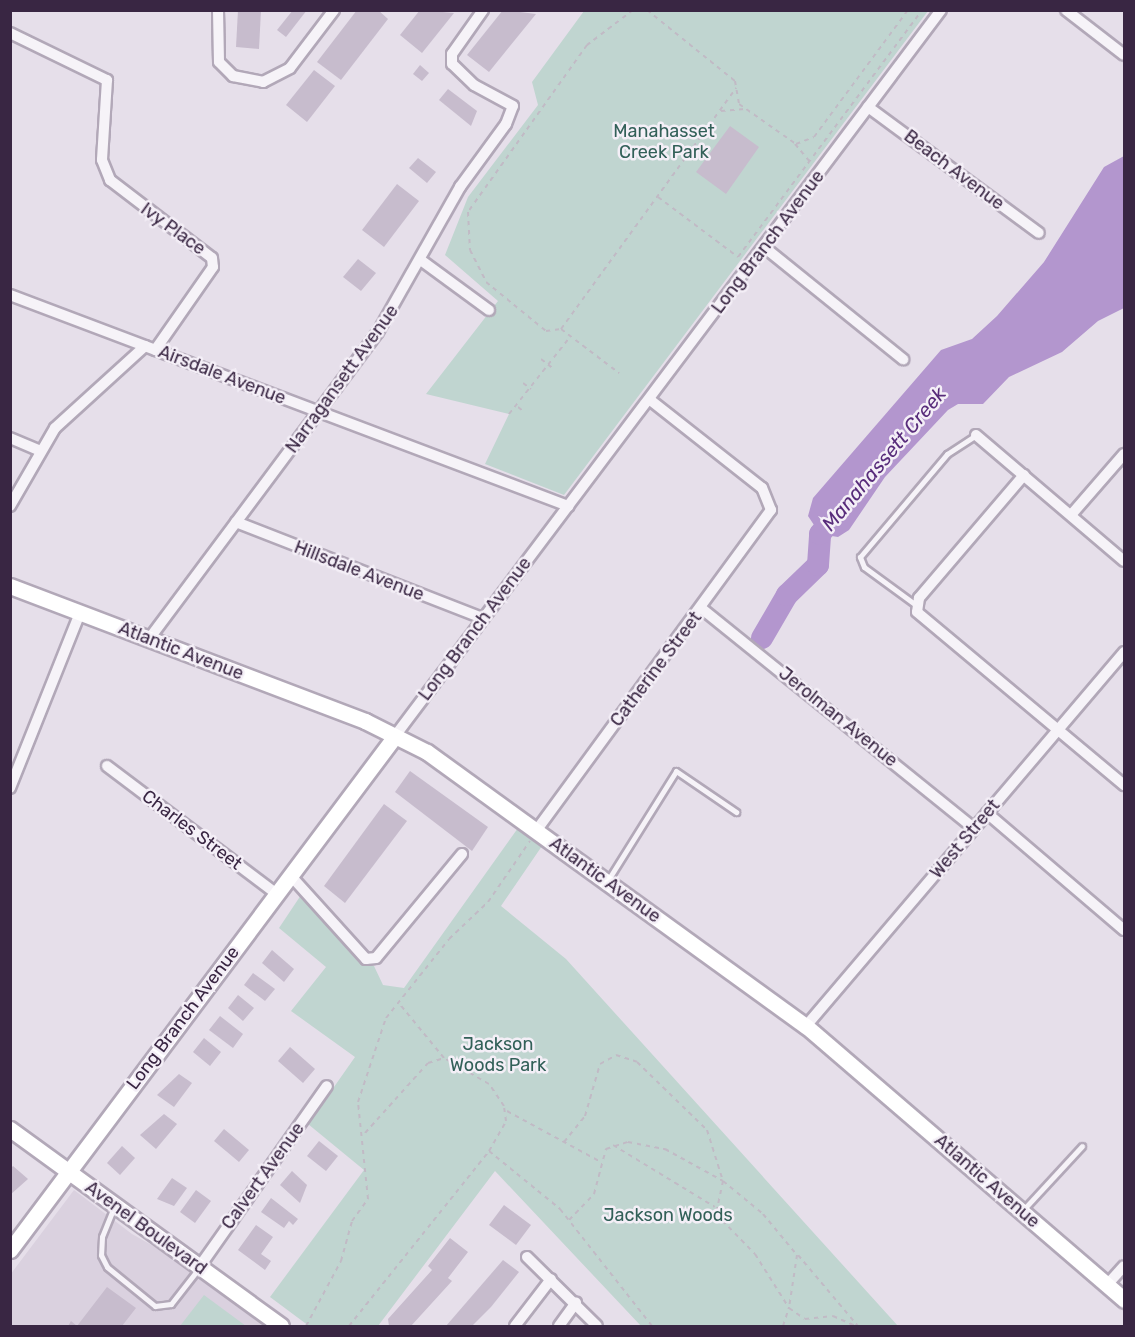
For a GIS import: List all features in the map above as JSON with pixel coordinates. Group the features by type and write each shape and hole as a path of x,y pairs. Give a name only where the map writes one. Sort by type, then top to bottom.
{"main road":[{"name":"Atlantic Avenue","path":"10,586 395,736 428,752 806,1026 1125,1300"},
{"name":"Long Branch Avenue","path":"10,1250 395,736"},
{"name":"Avenel Boulevard","path":"10,1129 281,1326"}],"street":[{"path":"218,10 219,62 233,76 263,82 290,68 334,10"},
{"name":"Narragansett Avenue","path":"149,639 319,412 422,261 449,205 513,106 474,85 452,63 453,54 483,10"},
{"name":"Long Branch Avenue","path":"395,736 482,618 650,400 940,10"},
{"path":"1066,10 1125,55"},
{"name":"Ivy Place","path":"10,33 107,80 102,160 110,180 131,198 207,252 214,264 150,348"},
{"name":"Beach Avenue","path":"868,106 1039,233"},
{"path":"764,247 903,359"},
{"path":"422,261 489,310"},
{"name":"Airsdale Avenue","path":"10,295 568,506"},
{"path":"10,506 40,451 63,418 150,348"},
{"name":"Catherine Street","path":"536,831 769,517 771,506 762,488 650,400"},
{"path":"976,435 1125,561"},
{"path":"10,438 40,451"},
{"path":"1071,515 1125,454"},
{"path":"1024,475 916,605 936,630 1125,785"},
{"name":"Hillsdale Avenue","path":"236,522 482,618"},
{"name":"Jerolman Avenue","path":"701,608 974,828"},
{"path":"10,788 80,613"},
{"name":"West Street","path":"806,1026 1125,652"},
{"name":"Charles Street","path":"107,766 277,894"},
{"path":"987,813 1125,930"},
{"path":"291,876 366,959 376,958 462,854"},
{"name":"Calvert Avenue","path":"200,1266 327,1086"},
{"path":"527,1257 597,1326"},
{"path":"1107,1285 1125,1266"},
{"path":"515,1326 551,1279"},
{"path":"559,1326 576,1304"}],"lane":[{"path":"916,605 864,567 860,557 947,454 976,435"},
{"path":"607,882 676,771 736,812"},
{"path":"1022,1211 1047,1178 1082,1146"},
{"path":"115,1206 102,1237 102,1255 107,1267 155,1306 171,1304 200,1266"}],"path":[{"path":"619,373 561,329 546,331 486,282 470,250 468,212 587,45 633,10"},
{"path":"647,10 735,81 735,99 745,109 795,144 810,162"},
{"path":"795,144 814,137 908,10"},
{"path":"658,197 738,257 922,10"},
{"path":"561,329 736,88"},
{"path":"720,111 745,109"},
{"path":"509,414 518,407 570,336"},
{"path":"541,359 554,369"},
{"path":"523,383 531,389"},
{"path":"518,407 523,411"},
{"path":"306,1326 341,1261 352,1221 368,1199 365,1132 358,1102 386,1018 449,939 488,902 536,831"},
{"path":"398,1002 423,1029 443,1058 489,1084 506,1111 599,1161"},
{"path":"564,1142 585,1116 600,1064 616,1055 626,1058 707,1130 723,1181 715,1207"},
{"path":"365,1132 428,1063 443,1058"},
{"path":"349,1326 489,1151 506,1111"},
{"path":"569,1220 594,1194 599,1161 613,1145 654,1145 723,1181 764,1214 856,1326"},
{"path":"613,1145 715,1207 728,1231 755,1254 789,1308 805,1319 833,1316 856,1326"},
{"path":"489,1151 569,1220 652,1326"},
{"path":"783,1326 789,1308 797,1255"}],"shaded area":[{"path":"74,1190 132,1234 208,1277 275,1326 11,1326 10,1275"}],"green space":[{"name":"Manahasset Creek Park","path":"584,11 928,11 564,495 485,464 509,414 426,394 498,301 445,255 468,197 538,105 532,82"},
{"name":"Jackson Woods","path":"518,828 542,846 501,906 566,959 898,1326 641,1326 495,1171 378,1326 309,1326 270,1297 364,1170 308,1124 355,1057 291,1011 326,967 279,928 301,895 361,964 374,966 383,985 404,988"},
{"path":"204,1295 246,1326 180,1326"}],"water":[{"path":"1124,156 1124,308 1098,321 1062,352 1009,377 983,404 958,404 948,410 885,477 849,530 838,537 820,534 808,516 813,498 941,350 972,339 997,316 1044,262 1104,167"}],"building":[{"path":"238,10 261,10 259,49 236,47"},
{"path":"293,10 307,10 286,37 277,30"},
{"path":"357,10 378,10 388,19 341,80 317,62"},
{"path":"420,10 454,13 422,53 400,35"},
{"path":"503,10 536,14 489,72 467,55"},
{"path":"420,65 429,73 422,81 413,74"},
{"path":"314,70 335,86 307,122 286,105"},
{"path":"448,89 477,111 471,126 439,100"},
{"path":"730,126 759,147 726,194 696,172"},
{"path":"418,158 436,172 427,183 409,168"},
{"path":"397,184 419,201 384,247 362,230"},
{"path":"358,259 376,273 361,291 343,277"},
{"path":"410,771 488,827 472,851 395,792"},
{"path":"384,804 407,821 345,903 324,886"},
{"path":"272,950 294,969 284,982 262,963"},
{"path":"253,973 275,989 265,1001 244,985"},
{"path":"238,995 254,1008 243,1021 228,1008"},
{"path":"220,1016 243,1034 233,1048 209,1030"},
{"path":"204,1038 221,1052 210,1066 193,1052"},
{"path":"290,1047 315,1069 303,1083 278,1061"},
{"path":"179,1074 192,1083 174,1107 157,1095"},
{"path":"164,1114 177,1124 156,1149 140,1135"},
{"path":"224,1129 249,1150 239,1162 214,1141"},
{"path":"319,1141 338,1156 326,1171 307,1156"},
{"path":"122,1146 135,1158 120,1175 107,1163"},
{"path":"13,1166 28,1179 10,1195 10,1169"},
{"path":"292,1171 307,1185 300,1203 280,1185"},
{"path":"172,1178 187,1188 174,1206 157,1199"},
{"path":"196,1190 211,1201 195,1223 180,1212"},
{"path":"271,1198 298,1219 293,1225 289,1221 284,1228 261,1212"},
{"path":"504,1205 531,1225 516,1245 489,1225"},
{"path":"256,1225 273,1237 261,1254 271,1261 265,1270 238,1250"},
{"path":"450,1238 468,1252 448,1278 452,1281 411,1326 389,1326 388,1319 432,1270 428,1266"},
{"path":"503,1260 519,1272 491,1307 472,1326 446,1326"},
{"path":"107,1287 136,1308 122,1326 77,1326"}],"waterway":[{"name":"Manahassett Creek","path":"762,638 787,595 818,565 820,534 839,511"}],"park label":[{"name":"Jackson Woods Park","path":"498,1055"}]}
